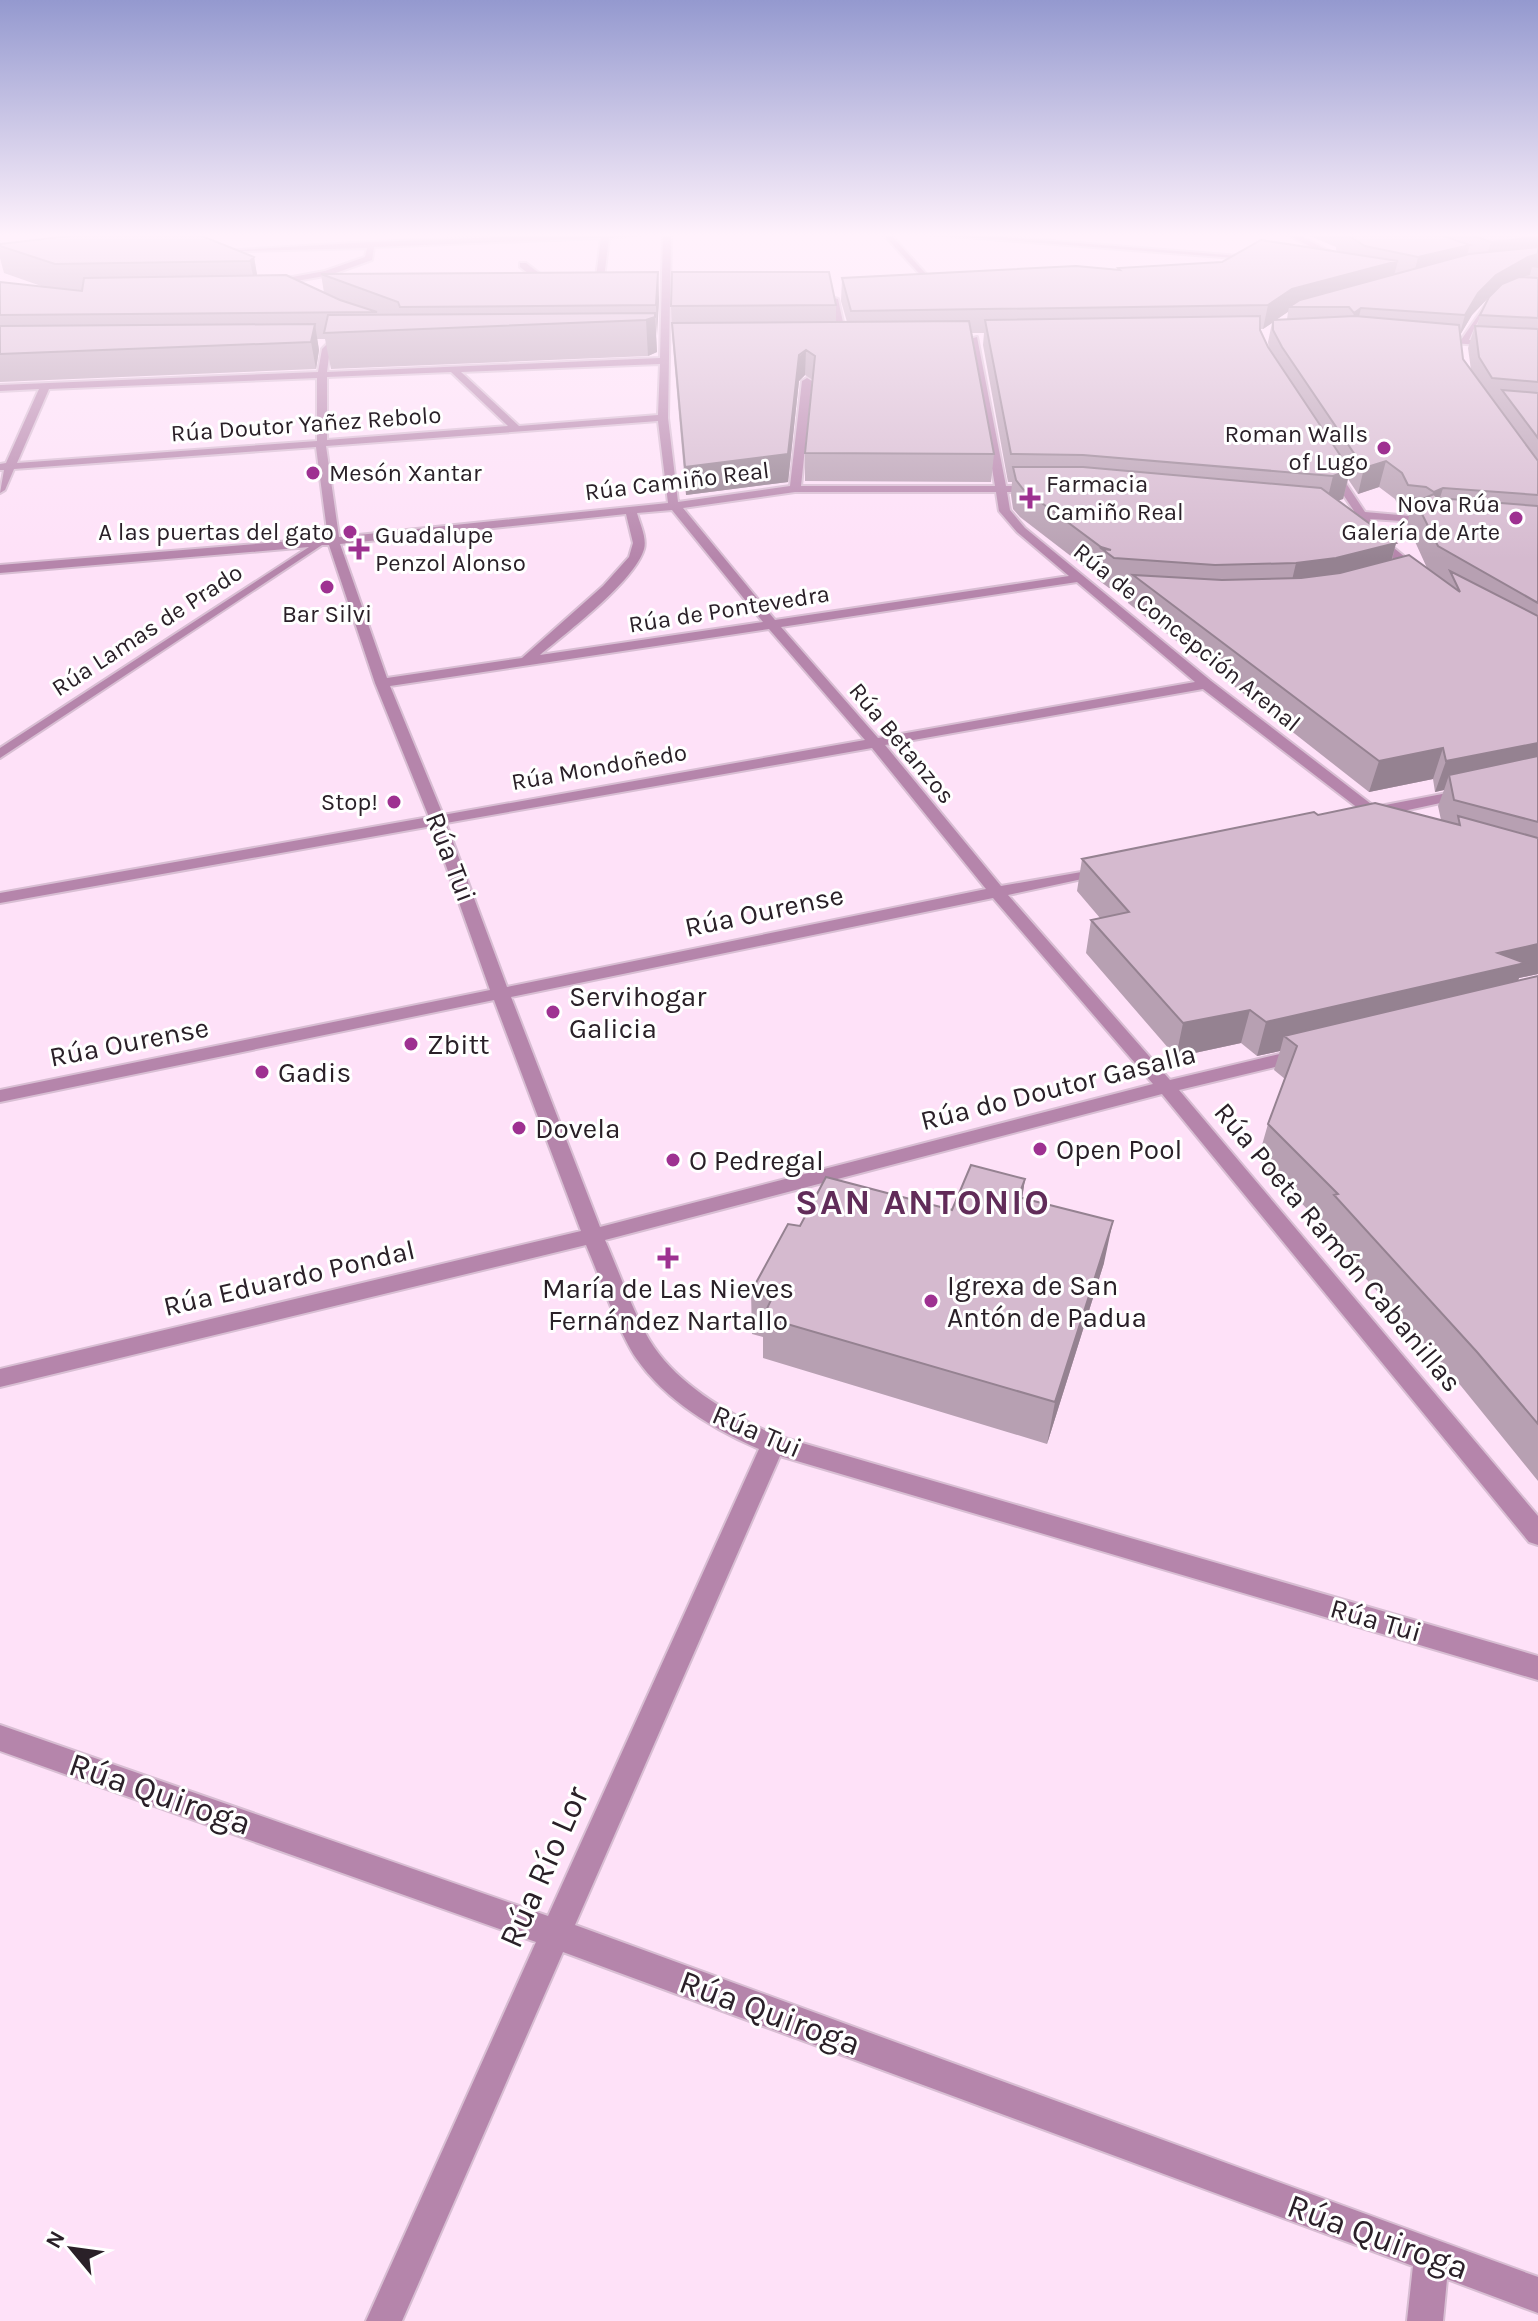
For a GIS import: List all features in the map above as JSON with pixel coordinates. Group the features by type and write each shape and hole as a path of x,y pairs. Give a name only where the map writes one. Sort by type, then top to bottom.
{"street":[{"path":"666,342 663,418 671,499 675,506"},
{"name":"Rúa de Concepción Arenal","path":"969,342 1005,511 1021,530 1362,815 1392,825"},
{"path":"1462,342 1462,357"},
{"path":"1467,342 1538,347"},
{"path":"317,344 345,344"},
{"name":"Rúa Tui","path":"330,344 326,349 322,374 324,435 321,444 336,554 382,683 438,821 593,1236 645,1353 691,1400 740,1430 773,1444 1538,1668"},
{"path":"0,388 664,361"},
{"path":"454,370 517,429"},
{"path":"795,489 807,381"},
{"path":"0,490 6,466 46,385"},
{"name":"Rúa Doutor Yañez Rebolo","path":"6,466 663,418"},
{"path":"1327,461 1379,541 1422,577 1399,577"},
{"name":"Rúa Camiño Real","path":"0,569 335,542 675,506 795,489 1049,489"},
{"name":"Rúa Betanzos","path":"675,506 997,891"},
{"path":"525,662 611,585 634,559 639,546 630,510"},
{"path":"1323,512 1418,519"},
{"name":"Rúa Lamas de Prado","path":"0,754 316,547 316,543"},
{"name":"Rúa de Pontevedra","path":"382,683 1082,578"},
{"path":"1102,595 1118,596"},
{"name":"Rúa Mondoñedo","path":"0,898 1206,684"},
{"path":"1362,815 1492,788"},
{"name":"Rúa Ourense","path":"0,1096 1120,866"},
{"name":"Rúa Poeta Ramón Cabanillas","path":"997,891 1166,1087 1538,1534"},
{"name":"Rúa do Doutor Gasalla","path":"593,1236 1166,1087 1326,1049"},
{"name":"Rúa Eduardo Pondal","path":"0,1378 593,1236"},
{"name":"Rúa Río Lor","path":"384,2321 773,1444"},
{"name":"Rúa Quiroga","path":"0,1738 557,1934 1538,2295"},
{"path":"1425,2321 1431,2257"}],"building":[{"path":"0,342 303,342 0,354"},
{"path":"674,342 973,342 994,454 805,453 815,356 806,350 799,355 788,454 685,467"},
{"path":"989,342 1266,342 1350,470 1333,476 1083,455 1011,454"},
{"path":"1280,342 1461,342 1463,359 1538,461 1538,495 1443,488 1434,492 1426,487 1408,485 1402,473 1386,461 1364,468"},
{"path":"1477,342 1538,342 1538,382 1492,378 1479,357"},
{"path":"1502,390 1538,393 1538,438"},
{"path":"1013,467 1083,467 1321,488 1396,543 1336,558 1296,563 1215,565 1114,558 1102,549 1111,550 1101,547 1023,489 1016,480"},
{"path":"1434,494 1438,498 1538,506 1538,603 1438,546 1414,498"},
{"path":"1409,555 1460,592 1450,571 1538,616 1538,743 1446,761 1443,748 1379,761 1133,575 1222,580 1301,578 1340,573"},
{"path":"1538,756 1538,822 1454,800 1449,775"},
{"path":"1375,803 1460,825 1458,816 1538,838 1538,944 1498,953 1525,963 1266,1022 1250,1010 1183,1023 1091,920 1129,912 1082,859 1314,812 1318,815"},
{"path":"1538,976 1538,1424 1334,1195 1338,1194 1268,1124 1297,1046 1284,1036"},
{"name":"Igrexa de San Antón de Padua","path":"971,1165 1025,1179 1018,1197 1113,1221 1055,1402 763,1317 772,1298 751,1292 788,1224 800,1226 826,1177 952,1210"}],"place":[{"name":"Roman Walls of Lugo","path":"1384,448"},
{"name":"Mesón Xantar","path":"313,473"},
{"name":"Farmacia Camiño Real","path":"1030,498"},
{"name":"Nova Rúa Galería de Arte","path":"1516,518"},
{"name":"A las puertas del gato","path":"350,532"},
{"name":"Guadalupe Penzol Alonso","path":"359,549"},
{"name":"Bar Silvi","path":"327,587"},
{"name":"Stop!","path":"394,802"},
{"name":"Servihogar Galicia","path":"553,1012"},
{"name":"Zbitt","path":"411,1044"},
{"name":"Gadis","path":"262,1072"},
{"name":"Dovela","path":"519,1128"},
{"name":"Open Pool","path":"1040,1149"},
{"name":"O Pedregal","path":"673,1160"},
{"name":"María de Las Nieves Fernández Nartallo","path":"668,1258"},
{"name":"Igrexa de San Antón de Padua","path":"931,1301"}],"district":[{"name":"SAN ANTONIO","path":"923,1202"}]}
